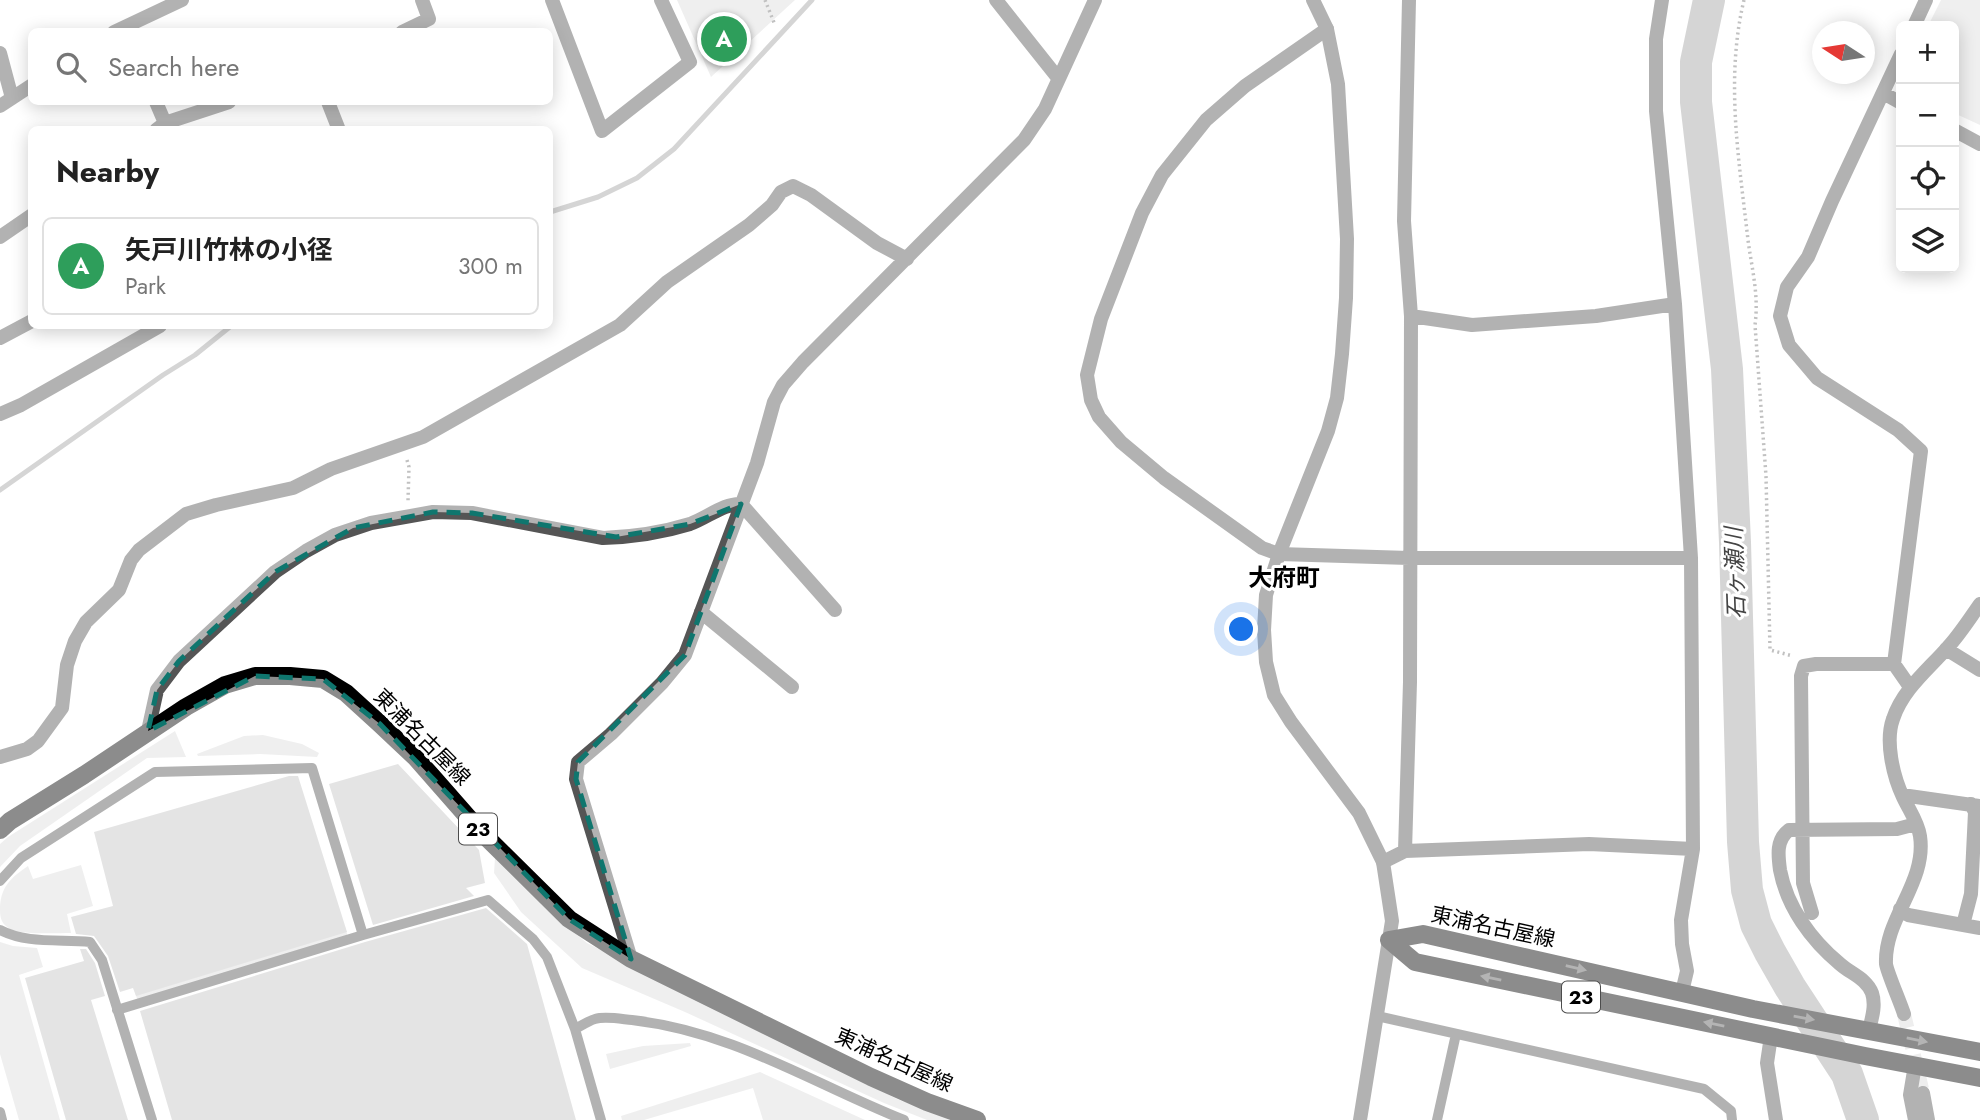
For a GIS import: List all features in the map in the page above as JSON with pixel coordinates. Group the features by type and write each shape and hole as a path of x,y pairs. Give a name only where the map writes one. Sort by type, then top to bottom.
{"main road":[{"name":"東浦名古屋線","path":"0,830 148,731 225,685 254,676 323,679 346,693 416,758 480,831 569,919 631,959 871,1077 977,1120"},
{"name":"東浦名古屋線","path":"1389,940 1423,934 1753,1009 1980,1052"},
{"name":"23","path":"1389,940 1415,962 1980,1078"}],"street":[{"path":"125,28 182,0"},
{"path":"410,28 429,19 422,0"},
{"path":"552,0 602,131 690,62 661,0"},
{"path":"996,0 1058,78"},
{"path":"631,959 576,779 578,762 611,734 662,683 685,655 757,463 774,402 783,385 1024,140 1045,109 1095,0"},
{"path":"1313,0 1327,29 1338,84 1347,239 1342,354 1337,398 1328,431 1279,554 1266,595 1264,630 1266,662 1274,695 1359,813 1383,862 1392,921 1360,1120"},
{"path":"1405,851 1409,682 1411,316 1404,221 1409,0"},
{"path":"1662,0 1656,39 1655,100 1675,304 1691,558 1693,849 1681,920 1687,971 1682,992"},
{"path":"1916,21 1926,0"},
{"path":"1327,29 1245,86 1206,120 1162,175 1142,213 1101,319 1087,375 1091,400 1099,417 1121,442 1164,478 1262,548 1279,554 1409,558 1691,558"},
{"path":"0,53 6,102 28,88"},
{"path":"1896,65 1808,257 1787,287 1780,316 1789,345 1817,379 1898,430 1921,451 1895,664 1910,687"},
{"path":"1883,93 1896,100"},
{"path":"157,105 163,126"},
{"path":"166,126 221,105"},
{"path":"329,105 337,126"},
{"path":"1959,133 1980,144"},
{"path":"0,757 27,749 38,741 62,708 67,665 75,641 86,622 119,590 131,560 139,550 186,514 293,488 331,469 423,437 620,325 667,282 749,225 772,205 781,192 793,186 811,195 877,243 907,259"},
{"path":"0,237 28,218"},
{"path":"1411,316 1472,325 1596,316 1675,304"},
{"path":"0,338 28,323"},
{"path":"0,414 21,405 155,329"},
{"path":"148,731 157,690 179,661 275,572 335,535 371,523 408,516 433,512 472,513 603,538 690,524 732,504 741,504 835,611"},
{"path":"1904,1014 1886,967 1888,945 1899,909 1918,868 1920,835 1902,795 1889,743 1893,719 1910,687 1946,649 1980,604"},
{"path":"701,612 792,687"},
{"path":"1946,649 1980,670"},
{"path":"1812,914 1802,883 1801,676 1804,666 1828,663 1895,664"},
{"path":"1902,795 1975,805 1971,894 1963,925"},
{"path":"1862,1029 1874,1005 1872,992 1866,983 1821,947 1800,919 1782,882 1779,848 1789,830 1897,829 1916,824"},
{"path":"1383,862 1405,851 1589,844 1693,849"},
{"path":"1899,909 1908,915 1980,928"},
{"path":"1776,1037 1767,1063 1776,1120"},
{"path":"1915,1066 1910,1095 1915,1120"},
{"path":"1923,1093 1928,1120"}],"lane":[{"path":"0,881 21,858 155,772 312,768 363,935"},
{"path":"117,1010 488,900 533,939 547,957 575,1029 601,1120"},
{"path":"0,930 10,936 34,940 90,942 102,960 152,1120"},
{"path":"1377,1016 1704,1089 1731,1111 1732,1120"},
{"path":"575,1029 596,1018 617,1019 655,1023 714,1037 745,1048 904,1120"},
{"path":"1437,1120 1456,1034"},
{"path":"0,1112 2,1120"}],"path":[{"path":"765,0 775,25"},
{"path":"1744,0 1738,24 1734,93 1750,257 1758,304 1755,325 1766,476 1770,650 1797,657 1804,666"},
{"path":"402,444 409,467 408,516"}],"highlighted area":[{"path":"741,504 685,655 578,762 576,779 631,959 569,919 380,724 323,679 255,676 148,731 157,690 179,661 275,572 353,528 433,512 472,513 616,537 690,524"}],"shaded area":[{"path":"677,0 795,0 711,77"},
{"path":"1941,0 1980,0 1980,125 1959,115 1959,21 1930,21"},
{"path":"175,731 186,757 147,758 20,846 0,867 0,844 8,837"},
{"path":"263,735 302,744 319,753 317,757 197,754 244,736"},
{"path":"495,858 561,922 587,943 897,1099 954,1120 927,1120 884,1103 582,968 521,912 494,873"},
{"path":"81,865 93,906 67,914 71,933 23,932 10,929 3,923 0,902 4,890 11,879 22,870 28,866 33,879"},
{"path":"345,927 348,937 138,1002 134,989"},
{"path":"0,942 37,948 43,967 19,975 60,1120 19,1120 0,1054"},
{"path":"690,1043 691,1046 610,1069 606,1054 643,1046"},
{"path":"760,1072 865,1120 763,1120 753,1088 644,1120 622,1120 621,1116"}],"building":[{"path":"398,764 479,850 485,883 466,888 474,896 373,925 329,784"},
{"path":"289,776 298,776 347,932 136,996 133,988 120,992 108,956 94,936 76,934 71,917 113,906 94,832"},
{"path":"486,908 527,944 576,1120 172,1120 140,1011"},
{"path":"80,949 86,949 95,963 105,996 91,1000 128,1120 66,1120 25,978 84,961"}],"waterway":[{"path":"553,211 598,197 637,178 674,149 812,0"},
{"name":"石ヶ瀬川","path":"1709,0 1696,62 1696,102 1727,369 1735,542 1743,842 1747,890 1756,924 1770,952 1847,1074 1863,1120"},
{"path":"0,490 195,355 227,329"}],"tunnel":[{"path":"1904,1014 1923,1093"}],"place":[{"name":"矢戸川竹林の小径","path":"724,39"}],"district":[{"name":"大府町","path":"1284,577"}]}
